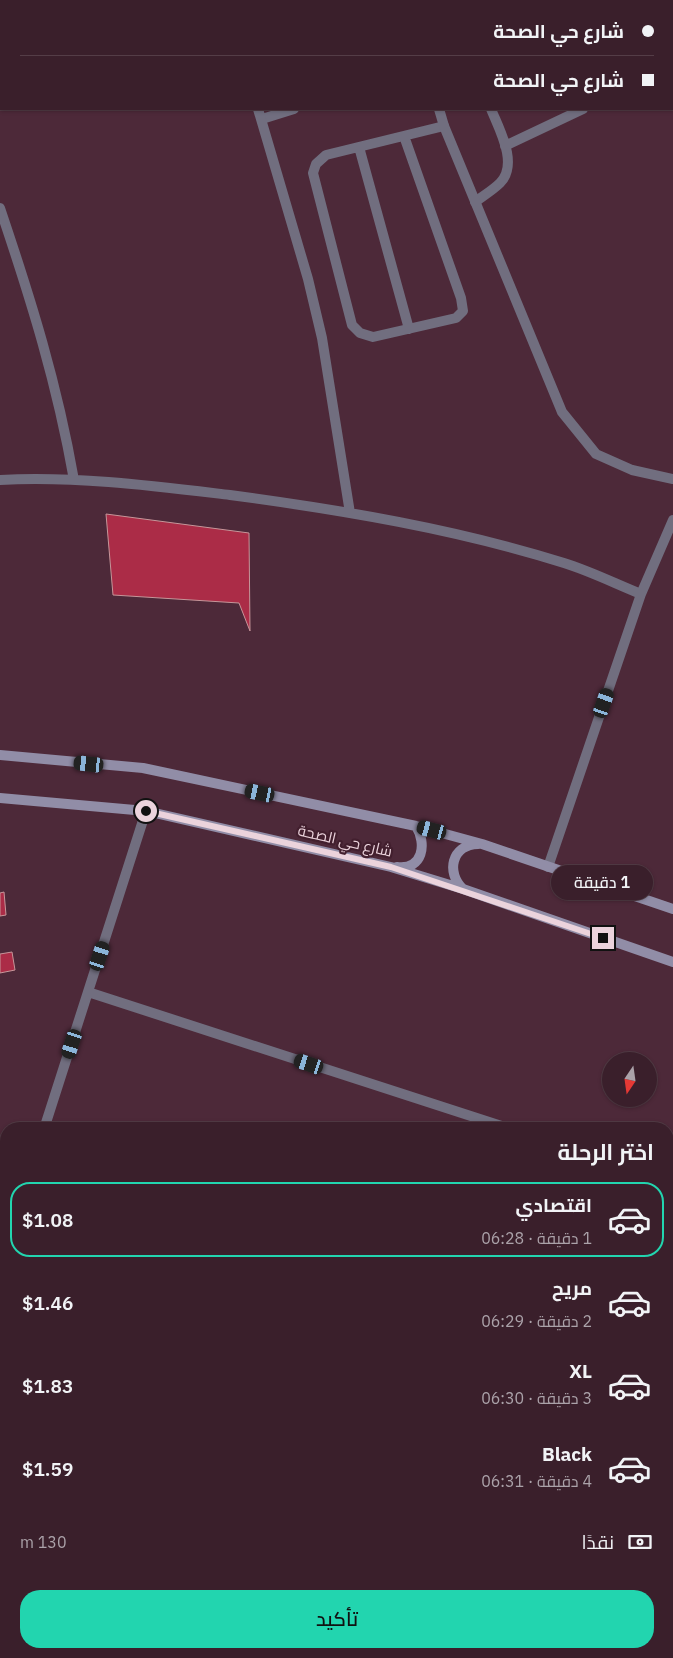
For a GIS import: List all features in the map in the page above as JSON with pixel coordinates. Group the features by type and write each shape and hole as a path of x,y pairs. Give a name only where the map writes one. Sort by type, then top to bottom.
{"main road":[{"name":"شارع حي الصحة","path":"0,755 142,768 416,826 482,844 673,909"},
{"name":"شارع حي الصحة","path":"0,798 146,811 391,867 463,889 673,962"},
{"path":"391,867 402,868 412,864 420,856 424,846 422,835 416,826"},
{"path":"463,889 456,882 453,873 456,855 463,848 472,844 482,844"}],"street":[{"path":"258,110 308,279 322,338 350,513"},
{"path":"262,119 291,110"},
{"path":"439,110 444,126 562,412 596,454 632,470 673,479"},
{"path":"475,202 501,182 508,169 505,146 491,110"},
{"path":"505,146 581,110"},
{"path":"404,136 462,298 463,310 456,318 374,337 360,333 352,325 313,173 316,164 326,155 444,126"},
{"path":"359,147 409,329"},
{"path":"0,208 38,320 52,372 74,480"},
{"path":"0,480 74,480 212,493 350,513 431,529 556,561 641,594"},
{"path":"548,866 641,594 673,520"},
{"path":"46,1122 146,811"},
{"path":"88,992 489,1122"}],"building":[{"path":"106,514 249,533 250,631 239,603 113,595"},
{"path":"4,892 6,915 0,916 0,893"},
{"path":"12,952 15,970 0,973 0,954"}],"route":[{"path":"146,811 391,867 463,889 603,938"}]}
